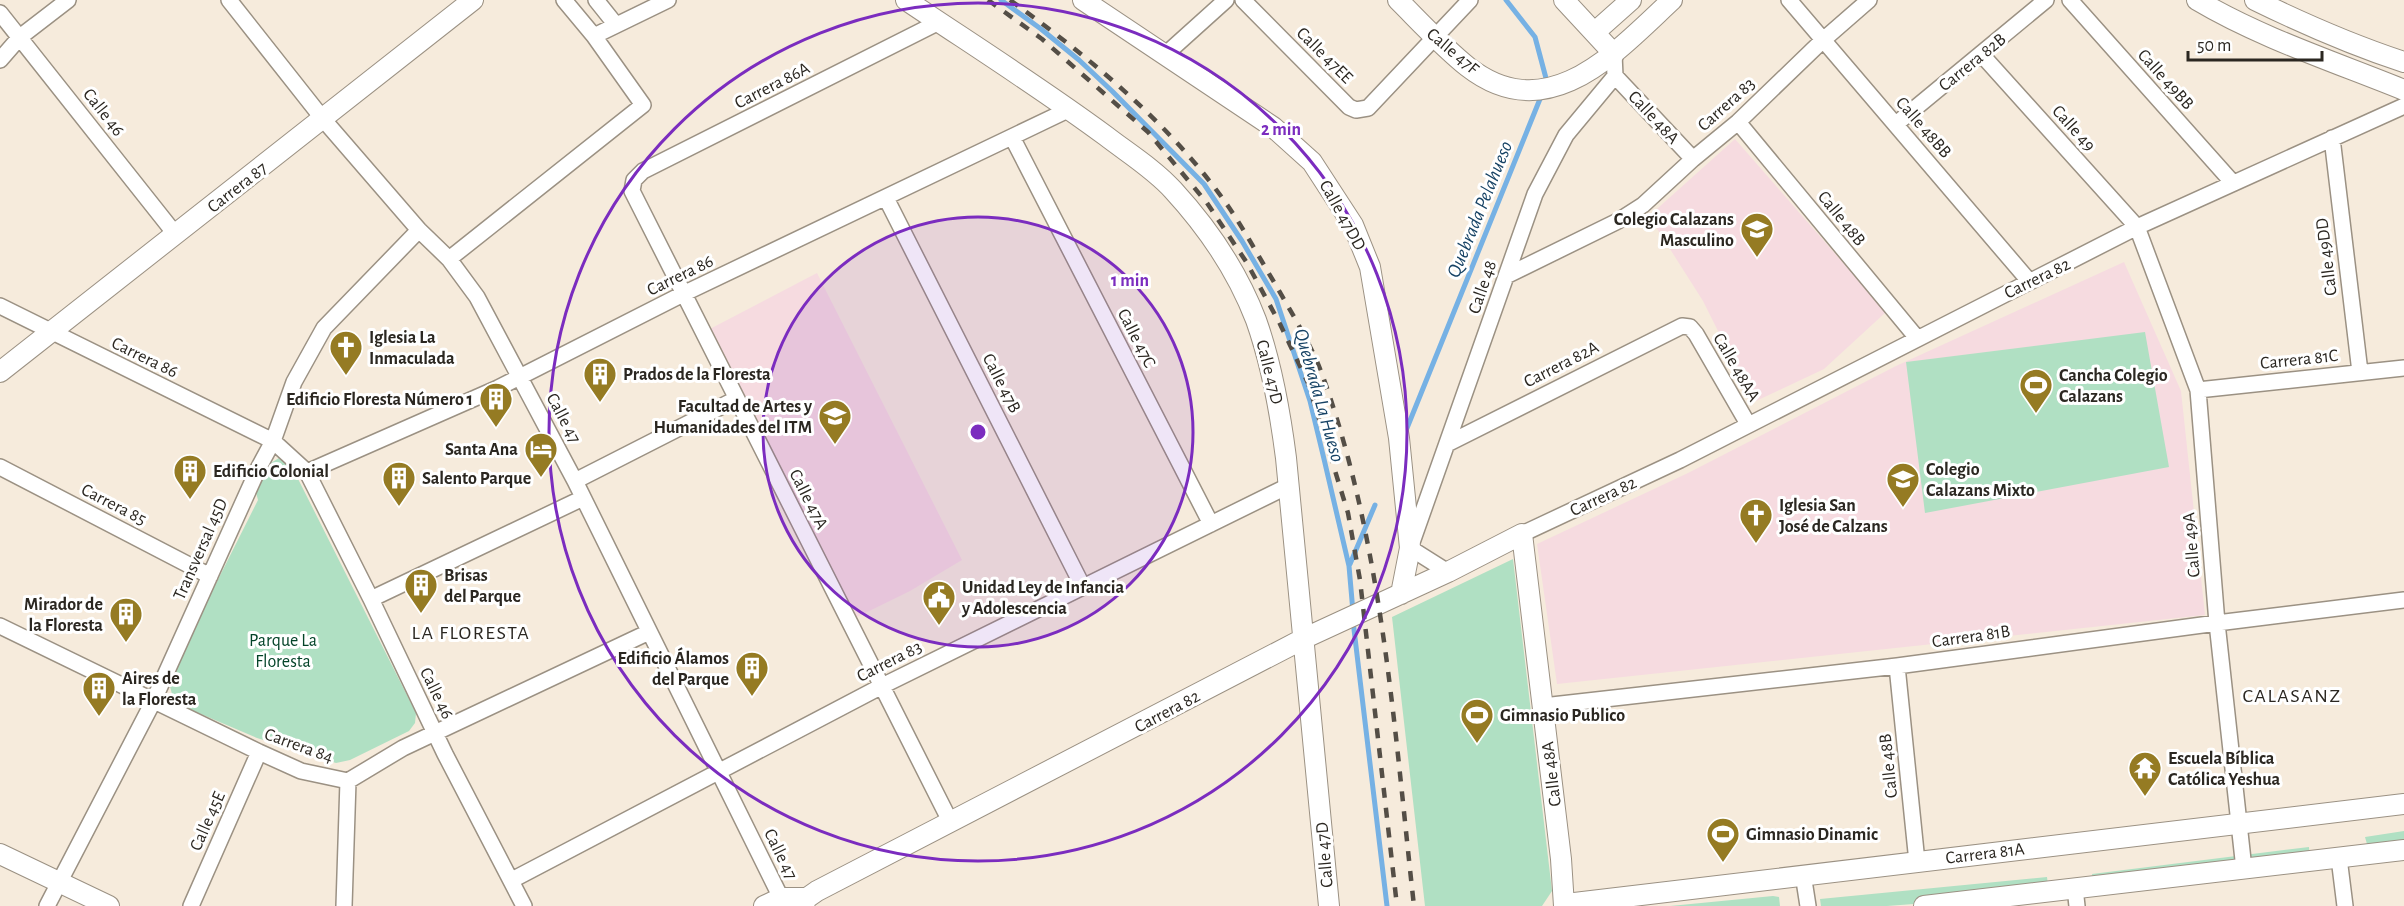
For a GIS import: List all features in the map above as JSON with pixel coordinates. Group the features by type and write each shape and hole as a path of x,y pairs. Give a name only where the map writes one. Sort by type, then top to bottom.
{"street":[{"path":"0,60 20,37 68,0"},
{"name":"Calle 47","path":"229,0 323,119 419,230 449,259 477,297 583,498 718,771 777,903"},
{"name":"Carrera 87","path":"0,372 473,0"},
{"path":"449,259 643,105 594,36 564,0"},
{"path":"596,0 616,25"},
{"path":"594,36 668,0"},
{"name":"Calle 47D","path":"906,0 1070,109 1172,189 1197,219 1227,262 1256,319 1278,401 1305,638 1329,906"},
{"name":"Calle 47DD","path":"1083,0 1273,127 1312,162 1353,225 1370,267 1399,438 1410,548 1393,597"},
{"path":"1166,54 1226,0"},
{"name":"Calle 47EE","path":"1243,0 1344,102 1356,110 1368,108 1434,37"},
{"name":"Calle 47F","path":"1398,0 1434,37 1469,68 1495,83 1521,90 1546,90 1590,70 1614,54 1672,0"},
{"path":"1434,37 1470,0"},
{"path":"1564,0 1614,54 1615,76"},
{"path":"1595,32 1631,0"},
{"name":"Calle 48BB","path":"1789,0 2029,281"},
{"name":"Carrera 83","path":"1506,276 1632,213 1738,122 1822,41 1869,0"},
{"name":"Carrera 82B","path":"1896,124 2046,0"},
{"name":"Calle 49BB","path":"2070,0 2233,183"},
{"path":"2197,0 2229,18 2404,90"},
{"path":"2255,0 2308,26 2404,62"},
{"name":"Calle 46","path":"0,13 176,235"},
{"name":"Carrera 86A","path":"632,191 634,180 643,171 939,22"},
{"name":"Calle 49","path":"1982,55 2137,227"},
{"name":"Calle 48","path":"1410,548 1532,203 1551,160 1566,135 1615,76"},
{"name":"Calle 48A","path":"1615,76 1693,159"},
{"name":"Carrera 82","path":"777,903 805,902 1305,638 1680,460 2137,227 2404,106"},
{"name":"Carrera 86","path":"307,472 520,377 683,294 1070,109"},
{"name":"Calle 48B","path":"1738,122 1917,338"},
{"name":"Calle 47C","path":"1012,137 1210,524"},
{"name":"Calle 49DD","path":"2332,138 2360,372"},
{"name":"Calle 47A","path":"632,191 951,823"},
{"name":"Calle 47B","path":"886,198 1083,587"},
{"name":"Calle 49A","path":"2137,227 2198,390 2217,622 2244,869"},
{"name":"Transversal 45D","path":"47,906 153,702 259,466 273,441 294,382 324,328 419,230"},
{"name":"Carrera 86","path":"0,306 273,441"},
{"name":"Carrera 82A","path":"1447,444 1677,327 1686,326 1692,330"},
{"name":"Calle 48AA","path":"1692,330 1748,424"},
{"name":"Carrera 81C","path":"2198,390 2404,368"},
{"path":"575,482 736,399"},
{"name":"Calle 46","path":"273,441 307,472 435,733 524,906"},
{"name":"Carrera 85","path":"0,466 210,576"},
{"name":"Carrera 83","path":"512,880 882,686 1288,486"},
{"path":"371,599 583,498"},
{"name":"Calle 48A","path":"1522,534 1565,905"},
{"path":"1410,548 1448,572"},
{"name":"Carrera 81B","path":"1543,706 1897,666 2217,622 2404,600"},
{"name":"Carrera 84","path":"0,626 153,702 301,771 348,782 403,748 649,632"},
{"name":"Calle 48B","path":"1897,666 1917,862"},
{"name":"Calle 45E","path":"191,906 259,752"},
{"path":"344,906 348,782"},
{"name":"Carrera 81A","path":"1565,905 1803,874 2404,804"},
{"path":"1923,906 2076,897 2244,869 2404,850"},
{"path":"0,854 109,906"},
{"path":"2339,858 2345,906"},
{"path":"1803,874 1808,906"}],"shaded area":[{"name":"Colegio Calazans Masculino","path":"1735,139 1886,312 1824,369 1756,401 1703,301 1649,216"},
{"name":"Colegio Calazans Mixto","path":"2124,262 2181,391 2205,615 1557,684 1537,544 1688,473 1896,366"},
{"name":"Facultad de Artes y Humanidades del ITM","path":"817,273 962,560 910,591 857,617 706,331"}],"green space":[{"name":"Cancha Colegio Calazans","path":"2145,332 2169,467 1925,513 1906,362"},
{"name":"Parque La Floresta","path":"279,458 290,463 416,713 415,723 409,731 350,760 336,763 257,738 182,706 172,694 168,679 258,500 254,485 269,464"},
{"path":"1513,559 1552,891 1542,906 1425,906 1392,617"},
{"path":"2404,831 2404,847 2369,851 2365,837"},
{"path":"2309,847 2310,861 2094,889 2092,874"},
{"path":"2047,877 2049,894 1887,906 1821,906 1820,899"},
{"path":"1779,897 1780,906 1670,906"}],"waterway":[{"name":"Quebrada La Hueso","path":"1001,0 1079,60 1204,184 1242,241 1276,299 1310,401 1349,566 1353,612"},
{"name":"Quebrada Pelahueso","path":"1506,0 1535,37 1547,82"},
{"name":"Quebrada Pelahueso","path":"1405,433 1542,94"},
{"name":"Quebrada Pelahueso","path":"1350,564 1375,505"},
{"name":"Quebrada La Hueso","path":"1353,621 1387,906"}],"railway":[{"path":"988,0 1042,39 1148,132 1207,203 1247,263 1308,383 1348,513 1360,580 1397,906"},
{"path":"1010,0 1070,45 1128,94 1181,147 1206,176 1246,234 1300,327 1317,362 1343,438 1373,570 1392,704 1414,906"}],"place":[{"name":"Colegio Calazans Masculino","path":"1757,258"},
{"name":"Iglesia La Inmaculada","path":"346,376"},
{"name":"Prados de la Floresta","path":"600,403"},
{"name":"Cancha Colegio Calazans","path":"2036,414"},
{"name":"Edificio Floresta Número 1","path":"496,428"},
{"name":"Facultad de Artes y Humanidades del ITM","path":"835,445"},
{"name":"Santa Ana","path":"541,478"},
{"name":"Edificio Colonial","path":"190,500"},
{"name":"Salento Parque","path":"399,507"},
{"name":"Colegio Calazans Mixto","path":"1903,508"},
{"name":"Iglesia San José de Calzans","path":"1756,544"},
{"name":"Brisas del Parque","path":"421,614"},
{"name":"Unidad Ley de Infancia y Adolescencia","path":"939,626"},
{"name":"Mirador de la Floresta","path":"126,643"},
{"name":"Edificio Álamos del Parque","path":"752,697"},
{"name":"Aires de la Floresta","path":"99,717"},
{"name":"Gimnasio Publico","path":"1477,744"},
{"name":"Escuela Bíblica Católica Yeshua","path":"2145,797"},
{"name":"Gimnasio Dinamic","path":"1723,863"}],"district":[{"name":"LA FLORESTA","path":"471,632"},
{"name":"CALASANZ","path":"2292,695"}]}
